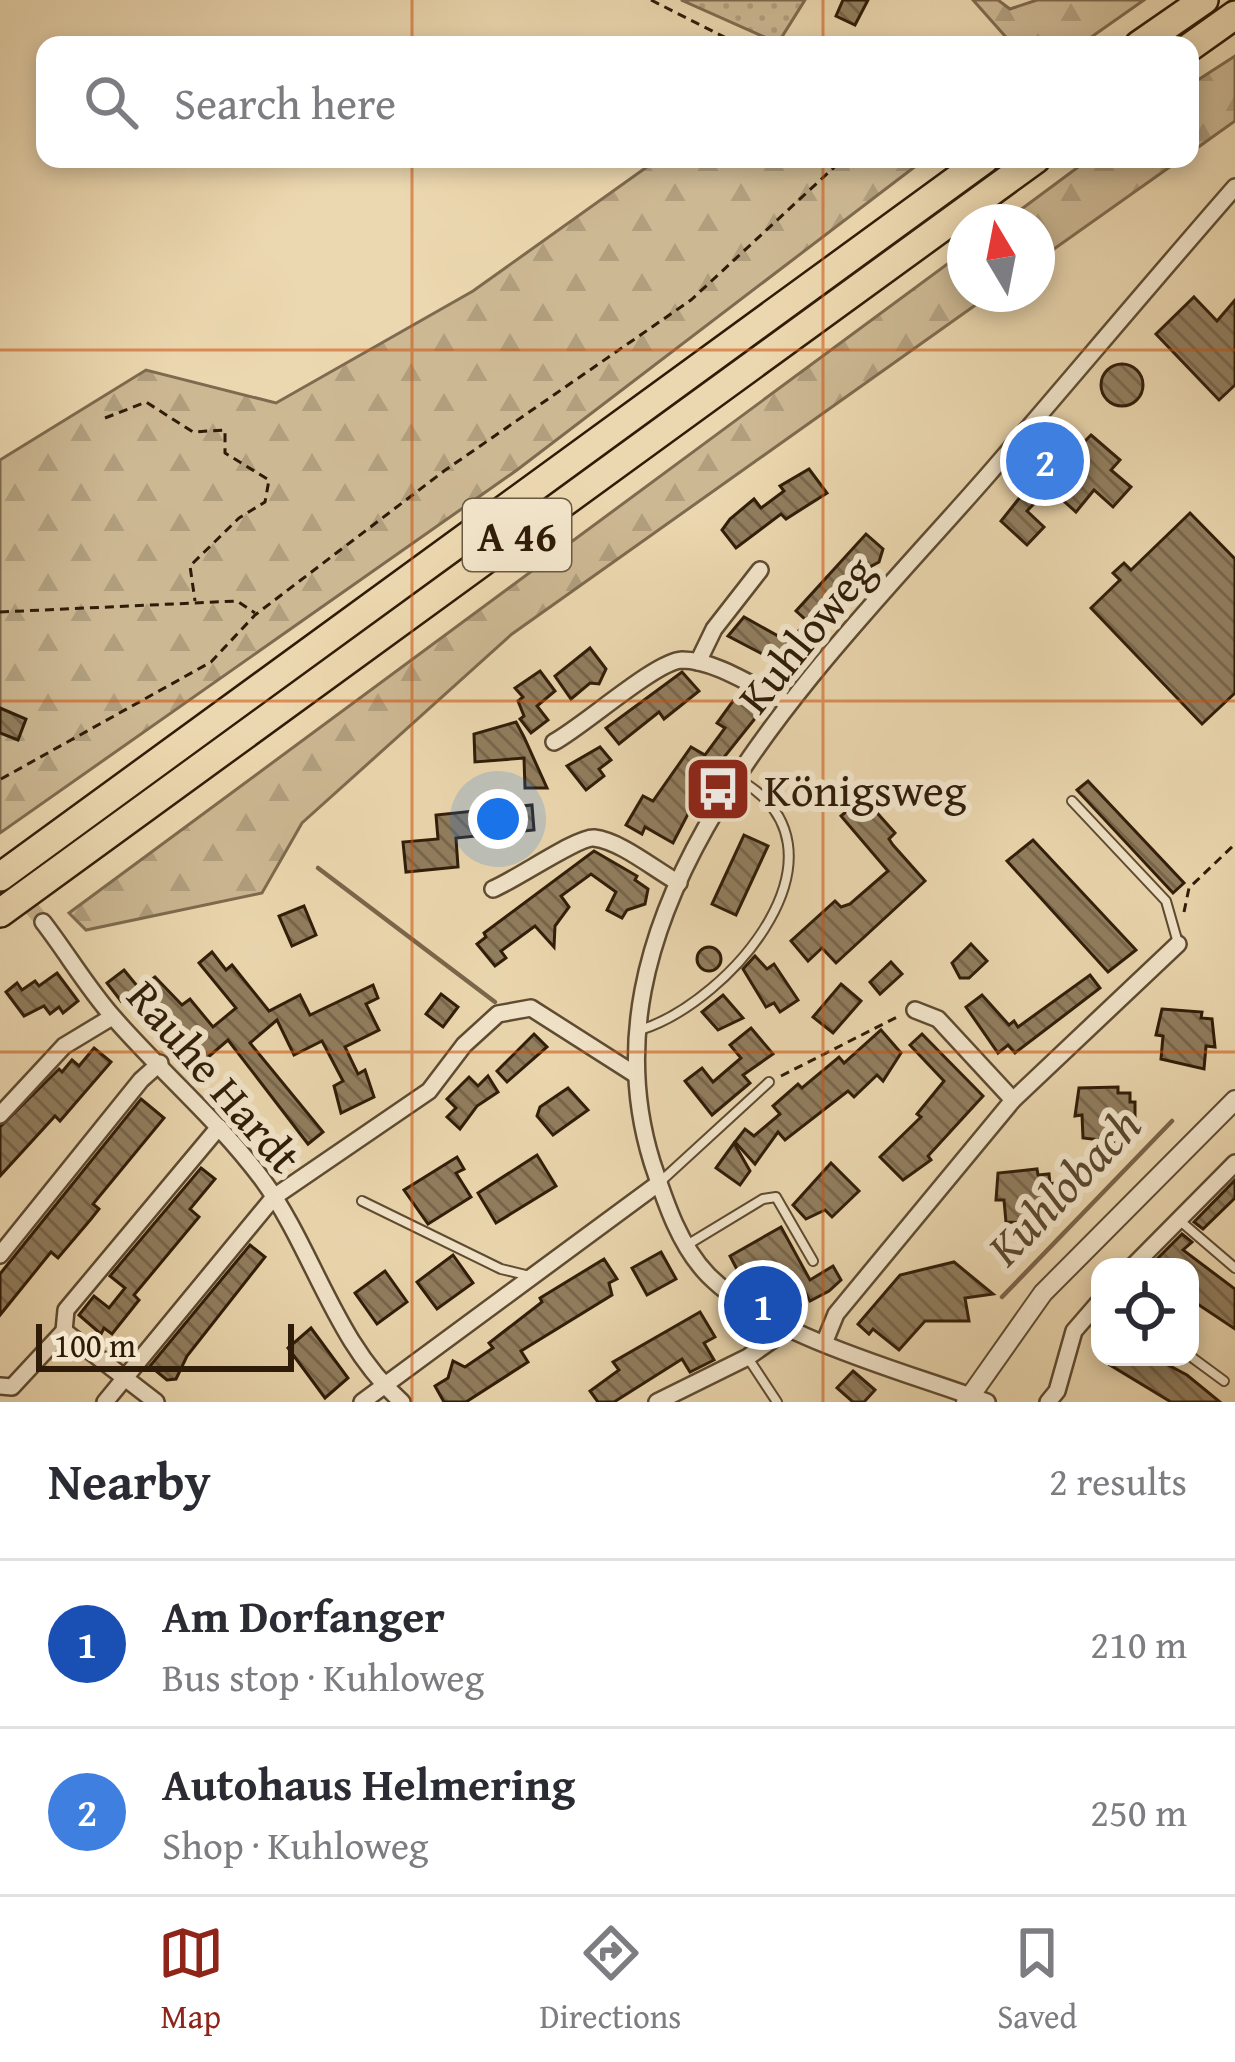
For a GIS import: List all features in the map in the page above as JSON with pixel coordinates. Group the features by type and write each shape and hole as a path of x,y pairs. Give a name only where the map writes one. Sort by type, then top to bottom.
{"highway":[{"path":"1152,36 1204,0"},
{"path":"1199,41 1235,15"},
{"name":"A 46","path":"0,877 973,168"},
{"name":"A 46","path":"0,913 1024,168"}],"street":[{"name":"Kuhloweg","path":"974,1400 788,1329 732,1296 686,1246 659,1183 636,1076 646,968 679,883 788,703 1235,187"},
{"path":"698,662 714,629 760,570"},
{"path":"554,742 591,722 663,663 698,662 788,703"},
{"path":"493,889 528,874 573,841 590,838 679,883"},
{"name":"Rauhe Hardt","path":"43,922 112,1017 218,1127 274,1197 320,1288 383,1385 403,1402"},
{"path":"825,1341 836,1315 1013,1100 1178,944"},
{"path":"105,1402 274,1197 429,1091 464,1046 498,1014 531,1008 636,1076"},
{"path":"915,1010 938,1019 1013,1100"},
{"path":"0,1115 64,1046 112,1017"},
{"path":"0,1255 141,1080 160,1063"},
{"path":"974,1400 1043,1293 1235,1100"},
{"path":"8,1392 64,1331 66,1310 218,1127"},
{"path":"1141,1258 1235,1163"},
{"path":"362,1402 659,1183"},
{"path":"1048,1402 1063,1374 1073,1330 1091,1310"},
{"path":"657,1402 748,1357 788,1329"},
{"path":"64,1331 156,1402"}],"lane":[{"path":"639,1030 664,1022 738,962 769,924 788,878 782,816 766,795 738,779"},
{"path":"1072,801 1166,901 1178,944"},
{"path":"659,1183 769,1082"},
{"path":"686,1246 763,1199 776,1197 813,1261"},
{"path":"362,1201 501,1269 530,1276"},
{"path":"1178,1219 1235,1268"},
{"path":"748,1357 778,1402"},
{"path":"1199,1363 1224,1381"}],"path":[{"path":"651,0 722,36"},
{"path":"2,778 211,662 255,615 444,471 691,300 833,168"},
{"path":"105,418 146,402 194,432 226,430 225,453 269,480 265,502 238,518 190,566 195,601"},
{"path":"0,613 237,601 256,614"},
{"path":"1178,944 1189,888 1235,844"},
{"path":"769,1082 884,1020 915,1010"}],"green space":[{"path":"681,0 805,0 782,36 762,36"},
{"path":"973,0 998,0 1010,9 1037,0 1144,0 1093,36 1005,36"},
{"path":"1235,56 1235,121 1199,147 1199,79"},
{"path":"645,168 913,168 517,470 0,833 0,460 146,370 276,403 473,291"},
{"path":"1077,168 1168,168 1055,248 1055,204 1028,204"},
{"path":"947,264 947,312 966,312 512,634 302,823 262,893 86,930 69,913"}],"building":[{"path":"843,0 868,0 855,25 836,16"},
{"path":"1194,297 1217,321 1235,300 1235,385 1219,400 1156,334"},
{"path":"1122,364 1137,370 1143,385 1137,400 1122,406 1107,400 1101,385 1107,370"},
{"path":"1091,435 1120,460 1111,470 1131,487 1113,507 1094,490 1076,512 1049,488 1027,511 1044,527 1027,545 1001,521 1037,476 1030,462 1042,448 1057,453 1072,437 1081,445"},
{"path":"809,469 827,493 786,519 781,514 736,548 722,530 730,519 754,499 761,508 784,491 780,486"},
{"path":"1190,513 1235,559 1235,693 1202,724 1091,608 1120,580 1113,573 1124,563 1131,570"},
{"path":"866,534 883,549 879,562 868,568 789,668 728,636 744,617 789,642 807,621 796,611"},
{"path":"590,648 606,669 599,684 590,683 571,699 555,676"},
{"path":"540,671 555,691 537,706 548,720 531,733 520,719 524,716 518,701 523,697 515,688"},
{"path":"682,672 699,691 664,719 659,712 619,744 606,728"},
{"path":"738,694 761,711 705,781 673,843 645,827 642,834 626,825 643,796 653,801 691,747 705,755 725,728 717,723"},
{"path":"0,708 26,719 18,740 0,733"},
{"path":"516,722 547,788 525,788 524,758 475,762 474,734"},
{"path":"600,747 611,760 599,769 604,776 586,790 567,766"},
{"path":"1088,781 1184,883 1173,893 1077,790"},
{"path":"863,797 895,833 889,839 893,845 925,881 836,963 822,948 808,961 791,941 835,901 841,907 850,904 888,871 841,816"},
{"path":"532,805 534,830 456,838 458,867 406,872 403,842 438,839 436,815"},
{"path":"744,835 768,846 736,915 712,904"},
{"path":"1033,840 1136,950 1108,972 1007,861"},
{"path":"594,851 637,876 635,880 648,889 645,904 627,910 622,918 607,910 616,892 591,874 561,896 569,907 555,926 554,947 535,926 501,951 506,958 495,966 477,944 486,937 484,933"},
{"path":"304,906 316,935 292,946 279,916"},
{"path":"971,944 987,961 969,978 960,978 952,963"},
{"path":"709,947 718,950 718,968 709,971 700,968 697,959 700,950"},
{"path":"212,952 226,970 232,965 269,1011 300,995 310,1015 373,985 378,998 366,1004 379,1030 345,1047 358,1074 365,1070 374,1097 341,1113 334,1086 343,1081 322,1041 294,1055 277,1020 250,1043 323,1132 308,1144 228,1040 192,1071 136,991 155,977 182,1005 190,999 213,1027 236,1008 199,963"},
{"path":"755,956 767,969 774,964 798,1000 780,1012 774,1003 766,1007 743,969"},
{"path":"891,962 902,974 880,994 870,982"},
{"path":"124,970 138,987 121,1001 107,983"},
{"path":"57,973 78,1001 63,1013 59,1007 50,1014 44,1006 24,1016 6,992 17,983 22,990 35,981 39,986"},
{"path":"1090,975 1100,988 1015,1053 1008,1045 998,1053 966,1007 982,995 1009,1025 1014,1021 1018,1027"},
{"path":"841,984 861,1001 833,1033 813,1017"},
{"path":"441,994 458,1007 443,1027 426,1014"},
{"path":"723,995 743,1018 718,1030 702,1012"},
{"path":"1162,1009 1202,1012 1201,1018 1212,1019 1215,1047 1206,1046 1204,1069 1161,1059 1163,1036 1156,1035"},
{"path":"751,1028 773,1054 743,1075 750,1083 712,1115 685,1081 702,1068 713,1082 741,1058 730,1045"},
{"path":"881,1030 901,1053 883,1081 877,1075 854,1097 848,1091 785,1140 778,1132 755,1164 735,1142 745,1129 754,1136 780,1114 773,1106 798,1084 802,1088 839,1057 844,1063"},
{"path":"534,1034 547,1047 507,1082 497,1071"},
{"path":"922,1034 983,1096 928,1156 931,1160 903,1180 880,1157 921,1117 917,1114 944,1081 910,1045"},
{"path":"94,1048 111,1062 60,1121 55,1116 0,1176 0,1127 59,1069 62,1072 72,1060 79,1066"},
{"path":"488,1076 498,1092 477,1106 460,1129 447,1117 456,1108 447,1099 469,1077 478,1086"},
{"path":"1118,1087 1118,1093 1130,1093 1130,1102 1135,1102 1135,1120 1126,1121 1127,1143 1083,1138 1082,1115 1075,1116 1079,1088"},
{"path":"568,1088 588,1110 553,1135 537,1116 540,1107"},
{"path":"141,1099 164,1118 93,1204 99,1209 91,1219 58,1258 51,1252 0,1315 0,1274"},
{"path":"734,1143 750,1171 740,1185 716,1168"},
{"path":"537,1155 556,1186 496,1223 478,1193"},
{"path":"457,1157 464,1169 456,1173 471,1197 428,1224 404,1190"},
{"path":"831,1163 859,1191 832,1217 825,1210 806,1219 793,1205"},
{"path":"201,1168 215,1179 190,1209 199,1217 134,1295 139,1300 112,1334 104,1328 101,1334 79,1315 94,1296 109,1308 125,1288 110,1276"},
{"path":"1037,1169 1038,1175 1049,1174 1050,1184 1055,1183 1057,1201 1048,1202 1050,1224 1006,1222 1004,1200 996,1200 998,1173"},
{"path":"1235,1180 1235,1198 1203,1229 1194,1222"},
{"path":"781,1227 810,1280 833,1266 841,1280 810,1301 801,1285 787,1292 770,1263 742,1279 730,1256"},
{"path":"1182,1234 1192,1242 1183,1250 1194,1258 1158,1258"},
{"path":"250,1245 265,1257 187,1356 176,1379 167,1380 150,1366"},
{"path":"661,1252 676,1279 647,1295 632,1268"},
{"path":"453,1255 473,1283 437,1309 417,1282"},
{"path":"604,1259 617,1279 609,1283 612,1295 521,1351 528,1362 466,1402 444,1402 435,1386 448,1378 453,1361 465,1367 493,1348 489,1343 542,1302 540,1298"},
{"path":"954,1262 993,1294 965,1298 969,1321 925,1321 899,1350 873,1329 869,1334 858,1324 900,1275"},
{"path":"1199,1262 1235,1289 1235,1329 1199,1305"},
{"path":"385,1271 407,1302 377,1324 355,1293"},
{"path":"700,1312 715,1337 704,1343 714,1360 690,1372 682,1359 614,1402 598,1402 590,1391 619,1370 613,1362"},
{"path":"311,1328 348,1378 325,1398 288,1348"},
{"path":"1112,1366 1170,1366 1220,1402 1171,1402"},
{"path":"853,1371 875,1390 864,1402 853,1402 837,1388"}],"waterway":[{"path":"318,868 495,1002"},
{"name":"Kuhlobach","path":"1002,1297 1172,1121"}],"tunnel":[{"path":"0,869 43,922"}],"place":[{"name":"Autohaus Helmering","path":"1045,461"},
{"name":"Königsweg","path":"718,789"},
{"name":"Am Dorfanger","path":"763,1305"}]}
